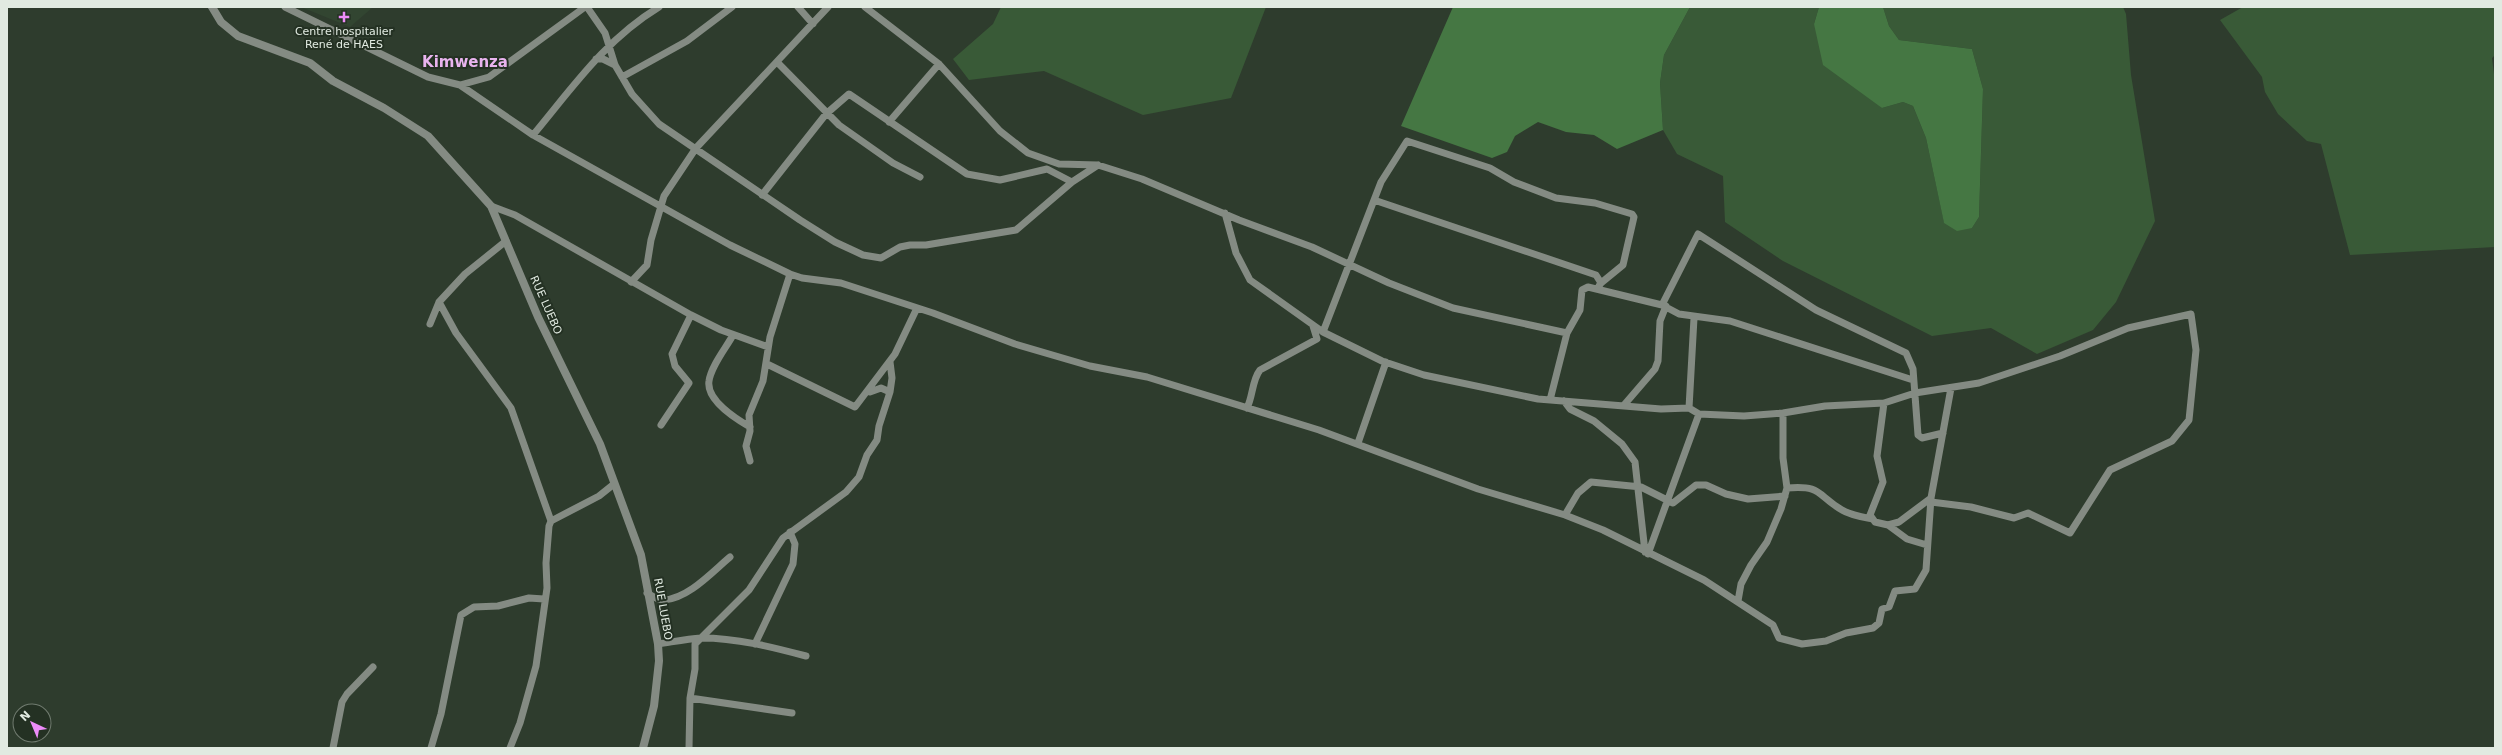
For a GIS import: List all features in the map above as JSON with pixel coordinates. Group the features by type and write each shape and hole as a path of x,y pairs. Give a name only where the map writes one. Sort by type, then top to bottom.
{"street":[{"name":"RUE LUEBO","path":"212,7 222,22 238,36 310,63 333,82 384,108 428,136 492,206 538,317 600,444 641,555 647,593 658,644 658,682 643,748"},
{"path":"285,7 428,77 460,85 533,135 730,245 790,274 841,283 917,308 1015,344 1090,366 1147,377 1247,408 1358,443 1478,489 1565,515 1603,530 1646,553 1704,580 1773,625 1779,638 1802,644 1826,641 1846,633 1873,628 1879,623 1882,609 1889,607 1895,591 1913,589 1920,582 1926,570 1931,500 1951,388"},
{"path":"460,85 489,76 586,7 605,33 615,65 622,78 637,101 659,124 696,148 762,195 835,242 863,255 881,258 900,247 910,245 926,245 1016,230 1072,182 1098,165"},
{"path":"533,135 608,45 632,24 660,7"},
{"path":"622,78 687,41 732,7"},
{"path":"798,7 812,24"},
{"path":"631,282 647,265 651,240 664,196 696,148 778,63 828,7"},
{"path":"865,7 938,64 1000,131 1028,153 1059,164 1098,165 1173,190 1225,213 1312,247 1389,283 1453,308 1567,333"},
{"path":"596,59 603,59 615,65"},
{"path":"778,63 826,114 893,163 920,177"},
{"path":"889,122 938,64"},
{"path":"762,195 826,114 849,94 967,174 1000,180 1047,169 1072,182"},
{"path":"1323,332 1348,264 1381,182 1407,141 1490,168 1514,182 1556,198 1595,203 1632,214 1634,217 1622,264 1599,286"},
{"path":"1374,200 1596,275 1599,286"},
{"path":"492,206 515,216 691,315 733,335 768,347"},
{"path":"1225,213 1236,253 1250,280 1323,332 1386,362 1424,374 1479,388 1550,400 1661,409 1689,408 1699,414 1744,416 1783,413 1825,406 1884,402 1915,393 1979,383 2021,371 2128,328 2191,314 2196,350 2189,420 2172,441 2110,470 2070,533 2028,513 2014,518 1971,507 1931,500 1899,522 1888,525"},
{"path":"1624,405 1656,365 1660,321 1664,305 1698,234 1816,310 1906,353 1913,369 1918,435 1922,438 1943,433"},
{"path":"430,324 439,302 475,265 506,241"},
{"path":"750,461 746,446 750,427 749,415 764,381 768,347 790,274"},
{"path":"1550,400 1567,333 1580,310 1582,290 1585,287 1599,286 1664,305 1679,314 1694,318 1730,321 1913,380"},
{"path":"439,302 456,333 511,408 551,521 549,526 546,563 547,588 544,599 536,666 520,723 510,748"},
{"path":"767,364 852,408 857,406 868,394 890,362 904,338 917,308"},
{"path":"661,425 689,382 675,366 672,354 691,315"},
{"path":"1689,408 1694,318"},
{"path":"1247,408 1252,399 1257,374 1260,370 1317,339 1313,326"},
{"path":"733,335 710,377 709,388 721,406 733,417 750,427"},
{"path":"689,748 690,698 695,669 694,647 700,638 749,590 778,545 790,532 842,495 859,477 867,455 877,440 879,426 890,392 892,378 890,362"},
{"path":"1358,443 1386,362"},
{"path":"868,394 881,388 890,392"},
{"path":"1564,401 1570,409 1594,421 1622,444 1635,462 1646,553"},
{"path":"1872,519 1870,515 1883,482 1877,456 1884,402"},
{"path":"1738,601 1741,584 1751,565 1765,546 1787,488 1783,458 1783,413"},
{"path":"1646,553 1668,502 1699,414"},
{"path":"1565,515 1578,493 1591,482 1637,486 1648,489 1668,502 1678,500 1696,485 1706,485 1726,494 1748,499 1785,496"},
{"path":"551,521 603,494 614,484"},
{"path":"1787,488 1803,487 1816,490 1842,511 1888,525 1907,539 1927,545"},
{"path":"755,644 793,564 795,544 790,532"},
{"path":"647,593 663,600 676,597 695,586 730,557"},
{"path":"431,748 441,714 461,615 474,607 498,606 530,598 544,599"},
{"path":"658,644 700,638 755,644 806,656"},
{"path":"333,748 342,702 347,694 373,667"},
{"path":"690,698 792,714"}],"shaded area":[{"name":"Centre hospitalier René de HAES","path":"301,7 373,7 350,27"},
{"path":"1001,7 1266,7 1231,98 1143,115 1044,71 969,80 953,59 993,24"},
{"path":"1690,7 1819,7 1814,24 1882,108 1903,102 1913,106 1926,138 1944,222 1972,228 1979,217 1983,89 1972,49 1899,40 1889,26 1883,7 2123,7 2126,14 2131,75 2155,221 2116,302 2093,330 2037,354 1991,328 1932,336 1783,261 1725,222 1723,176 1677,154 1663,130 1660,83 1664,55"},
{"path":"2243,7 2495,7 2495,55 2492,58 2495,82 2495,247 2350,255 2321,144 2307,141 2278,114 2265,92 2262,77 2220,20"}],"green space":[{"path":"1453,7 1690,7 1664,55 1660,83 1663,130 1617,149 1594,135 1566,132 1538,122 1515,136 1507,152 1492,158 1401,126"},
{"path":"1819,7 1883,7 1889,26 1899,40 1972,49 1983,89 1979,217 1972,228 1957,231 1944,223 1926,138 1913,106 1903,102 1882,108 1823,65 1814,24"}],"place":[{"name":"Centre hospitalier René de HAES","path":"344,17"}],"district":[{"name":"Kimwenza","path":"465,62"}]}
